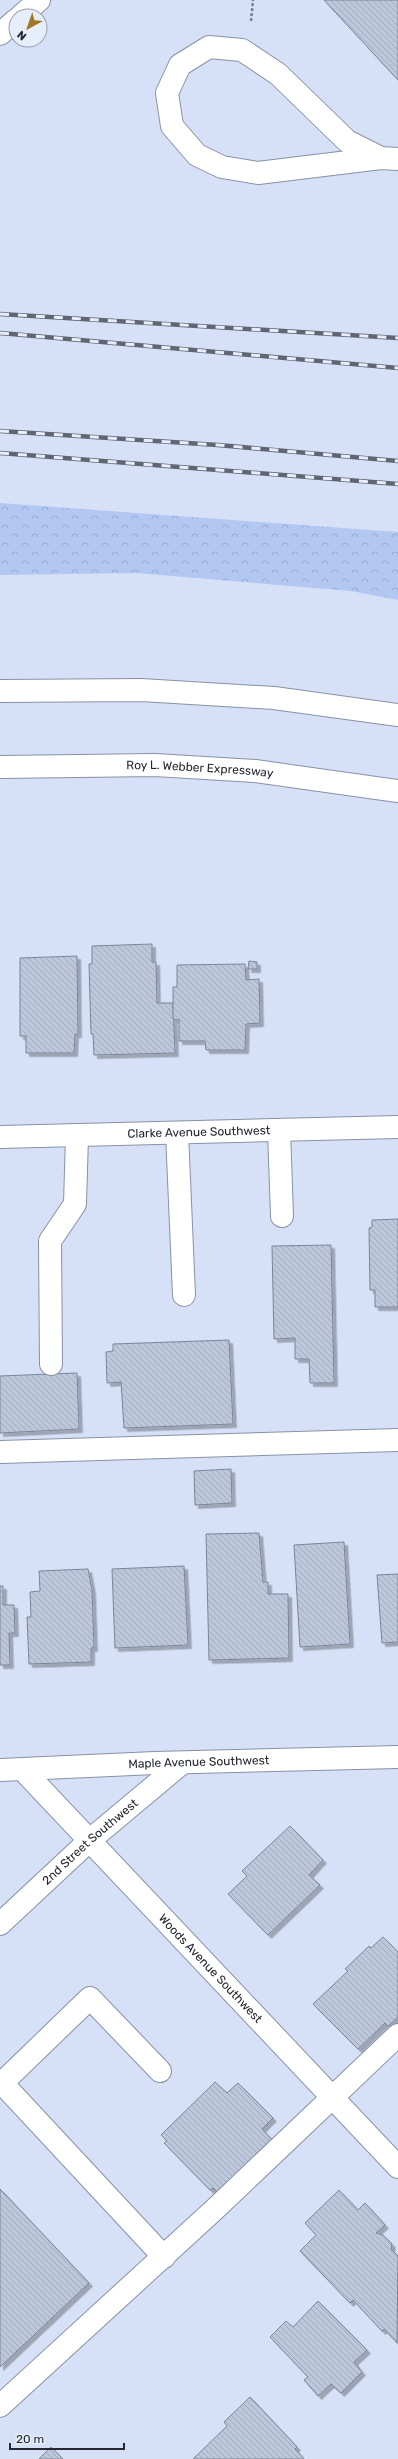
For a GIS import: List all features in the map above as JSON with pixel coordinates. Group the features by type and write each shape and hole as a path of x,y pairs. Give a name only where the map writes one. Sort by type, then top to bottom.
{"main road":[{"path":"0,34 8,27"},
{"path":"209,47 242,50 278,74 347,141 389,158 258,173 222,167 197,155 172,126 167,92 180,65 209,47"},
{"path":"0,691 157,691 274,698 398,715"},
{"name":"Roy L. Webber Expressway","path":"0,767 26,765 155,765 255,771 398,791"},
{"name":"Clarke Avenue Southwest","path":"0,1137 398,1127"},
{"path":"279,1130 282,1216"},
{"path":"177,1133 184,1295"},
{"path":"51,1364 50,1241 75,1204 77,1136"},
{"path":"0,1452 398,1440"},
{"name":"Maple Avenue Southwest","path":"0,1770 398,1756"},
{"name":"2nd Street Southwest","path":"0,1924 90,1840 182,1763"},
{"name":"Woods Avenue Southwest","path":"24,1770 332,2099 398,2167"},
{"path":"160,2071 90,1998 1,2084 164,2257"},
{"path":"0,2406 164,2257 398,2036"}],"green space":[{"path":"0,503 398,532 398,600 351,591 136,573 0,575"}],"building":[{"path":"324,0 398,0 398,80"},
{"path":"152,944 152,962 156,962 157,1003 173,1003 175,1053 94,1055 93,1034 91,1034 89,964 92,964 92,946"},
{"path":"77,956 78,1034 75,1034 74,1053 26,1053 26,1036 20,1036 20,958"},
{"path":"249,961 257,962 257,969 248,969"},
{"path":"245,964 246,980 259,979 260,1023 246,1024 245,1050 206,1050 205,1041 179,1041 179,1020 173,1019 173,987 177,987 177,965"},
{"path":"398,1219 398,1307 375,1307 375,1290 370,1290 369,1228 372,1227 372,1220"},
{"path":"331,1245 334,1383 310,1383 309,1359 295,1359 295,1338 274,1339 272,1246"},
{"path":"229,1340 233,1424 124,1428 121,1382 107,1383 106,1352 113,1351 113,1344"},
{"path":"77,1373 79,1429 0,1433 0,1376"},
{"path":"231,1469 232,1503 195,1505 194,1471"},
{"path":"259,1533 263,1582 268,1582 268,1594 288,1594 289,1658 209,1660 206,1534"},
{"path":"344,1542 350,1644 300,1647 294,1545"},
{"path":"184,1566 188,1645 115,1648 112,1569"},
{"path":"88,1569 92,1590 94,1648 91,1648 91,1662 29,1664 27,1617 31,1617 30,1592 40,1591 39,1571"},
{"path":"398,1574 398,1642 382,1643 377,1575"},
{"path":"0,1586 3,1586 3,1605 14,1605 15,1633 9,1633 10,1665 0,1665"},
{"path":"290,1826 323,1860 309,1875 320,1885 268,1935 228,1894 247,1876 242,1871"},
{"path":"383,1937 398,1952 398,2017 388,2026 385,2023 358,2049 313,2004 348,1971 345,1969 369,1946 371,1948"},
{"path":"215,2082 227,2093 238,2083 273,2118 262,2129 272,2140 218,2193 213,2188 210,2190 164,2143 167,2141 161,2135"},
{"path":"0,2189 89,2283 0,2367"},
{"path":"339,2190 358,2210 365,2203 385,2225 376,2233 383,2235 392,2244 391,2249 398,2256 397,2343 384,2329 382,2331 353,2300 350,2303 300,2251 316,2235 305,2223"},
{"path":"318,2301 367,2350 354,2362 362,2372 341,2393 331,2384 318,2396 304,2380 308,2377 270,2337 286,2321 293,2327"},
{"path":"250,2397 297,2447 295,2449 304,2459 193,2459 227,2426 224,2422"},
{"path":"51,2447 63,2459 39,2459"}],"railway":[{"path":"0,314 398,338"},
{"path":"0,333 398,368"},
{"path":"0,431 218,445 398,461"},
{"path":"0,453 398,484"}]}
